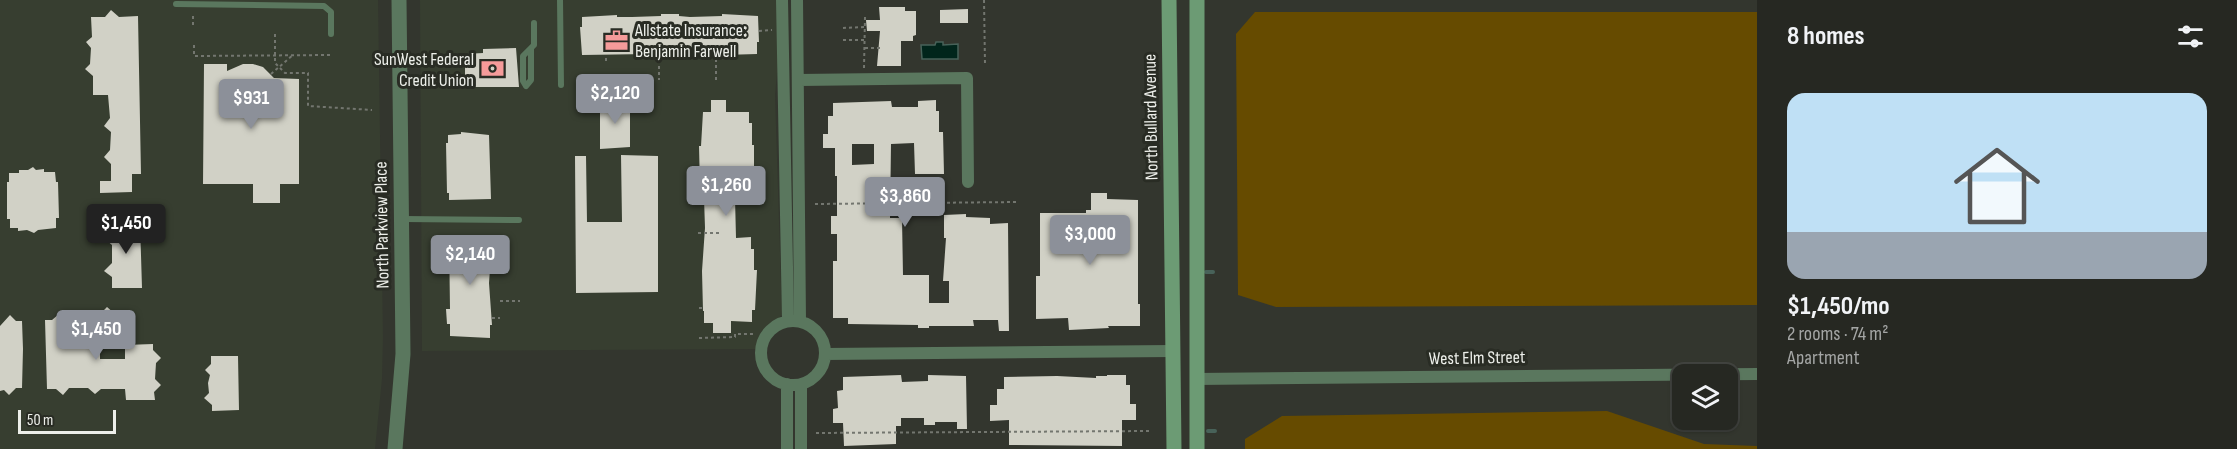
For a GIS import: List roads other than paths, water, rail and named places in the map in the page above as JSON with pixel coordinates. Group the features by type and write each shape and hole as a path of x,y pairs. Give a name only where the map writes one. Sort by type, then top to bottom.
{"main road":[{"name":"North Bullard Avenue","path":"1169,0 1174,449"},
{"path":"1197,0 1197,449"}],"street":[{"name":"North Parkview Place","path":"395,449 403,354 399,0"},
{"path":"783,0 794,321"},
{"path":"794,321 799,80 798,0"},
{"path":"799,80 967,78 968,182"},
{"path":"794,321 818,332 825,354 824,363 811,380 801,384 787,384 769,375 763,366 760,348 767,333 773,327 794,321"},
{"path":"825,354 1173,351"},
{"name":"West Elm Street","path":"1196,379 1757,374"},
{"path":"787,384 787,449"},
{"path":"801,384 801,449"}],"lane":[{"path":"560,0 561,85"},
{"path":"176,4 324,6 331,12 331,34"},
{"path":"526,86 523,81 523,56 534,45 534,23"},
{"path":"401,219 519,220"}],"waterway":[{"path":"1206,272 1213,272"},
{"path":"1208,431 1215,431"}],"place":[{"name":"Allstate Insurance: Benjamin Farwell","path":"617,40"},
{"name":"SunWest Federal Credit Union","path":"492,69"}]}
